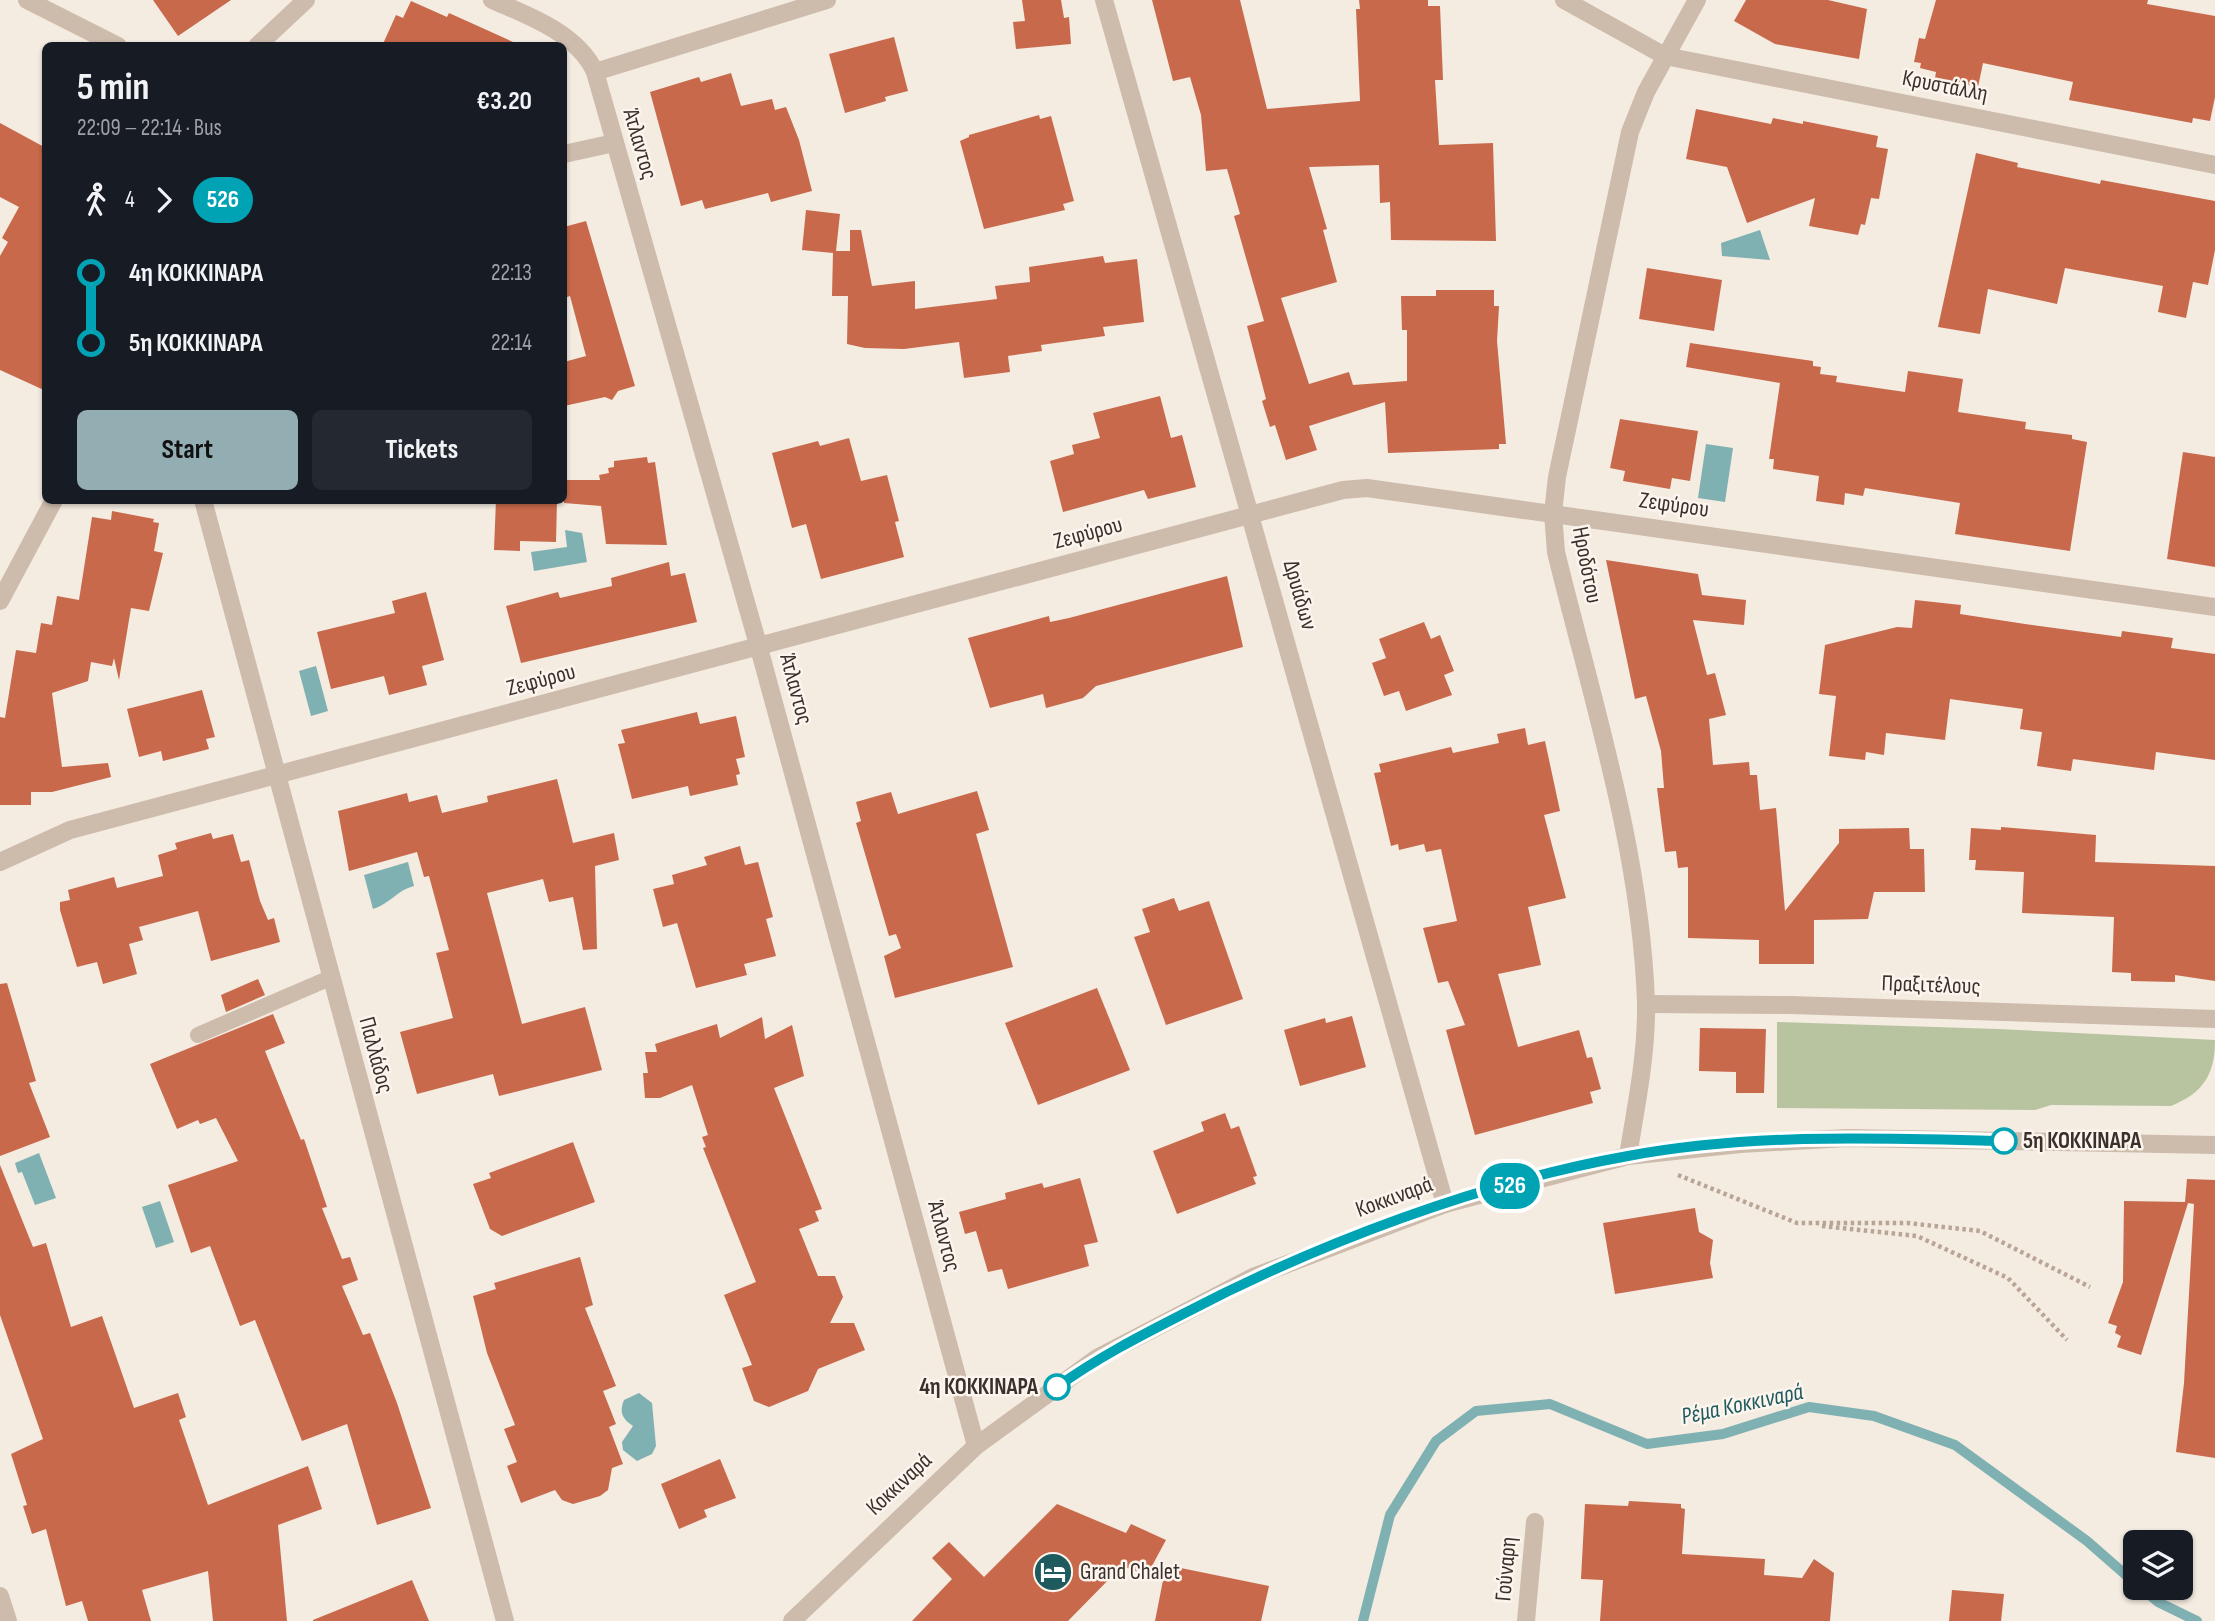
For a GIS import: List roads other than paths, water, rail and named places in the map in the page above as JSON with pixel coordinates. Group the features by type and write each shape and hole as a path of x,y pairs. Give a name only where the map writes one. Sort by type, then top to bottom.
{"street":[{"path":"27,0 110,42"},
{"path":"261,42 306,0"},
{"name":"Άτλαντος","path":"492,0 513,4 568,39 588,58 595,72 759,648 976,1446"},
{"path":"595,72 827,0"},
{"name":"Δρυάδων","path":"1104,0 1252,514 1445,1204"},
{"name":"Κρυστάλλη","path":"1564,0 1665,55 2215,165"},
{"name":"Ηροδότου","path":"1628,1156 1640,1081 1646,1004 1633,881 1615,788 1556,552 1553,513 1557,477 1630,132 1665,55 1697,0"},
{"path":"567,153 614,143"},
{"name":"Ζεφύρου","path":"0,862 71,830 1343,490 1367,488 2215,607"},
{"path":"0,601 52,504"},
{"name":"Παλλάδος","path":"204,504 505,1621"},
{"name":"Πραξιτέλους","path":"1646,1004 1805,1005 2215,1019"},
{"name":"Κοκκιναρά","path":"792,1621 976,1446 1097,1358 1253,1277 1445,1204 1628,1156 1740,1144 1847,1138 2215,1144"},
{"name":"Γούναρη","path":"1526,1621 1535,1522"},
{"path":"0,1596 8,1621"}],"lane":[{"path":"198,1035 330,978"}],"water":[{"path":"1760,230 1770,260 1722,256 1721,243"},
{"path":"1706,444 1733,448 1725,502 1698,498"},
{"path":"565,530 582,533 587,562 534,571 531,552 567,547"},
{"path":"316,666 328,711 311,716 299,671"},
{"path":"408,862 414,886 373,909 364,875"},
{"path":"39,1153 56,1198 35,1205 22,1172 18,1173 15,1163"},
{"path":"160,1201 174,1242 156,1248 142,1207"},
{"path":"639,1393 652,1403 656,1446 652,1454 637,1461 623,1450 622,1442 633,1426 624,1418 622,1408 624,1400"}],"waterway":[{"name":"Ρέμα Κοκκιναρά","path":"1363,1621 1390,1515 1436,1441 1476,1411 1550,1404 1647,1444 1723,1434 1809,1407 1874,1416 1955,1445 2087,1541 2123,1572"},
{"name":"Ρέμα Κοκκιναρά","path":"2156,1600 2197,1621"}],"place":[{"name":"5η ΚΟΚΚΙΝΑΡΑ","path":"2004,1141"},
{"name":"4η ΚΟΚΚΙΝΑΡΑ","path":"1057,1387"},
{"name":"Grand Chalet","path":"1053,1572"}]}
